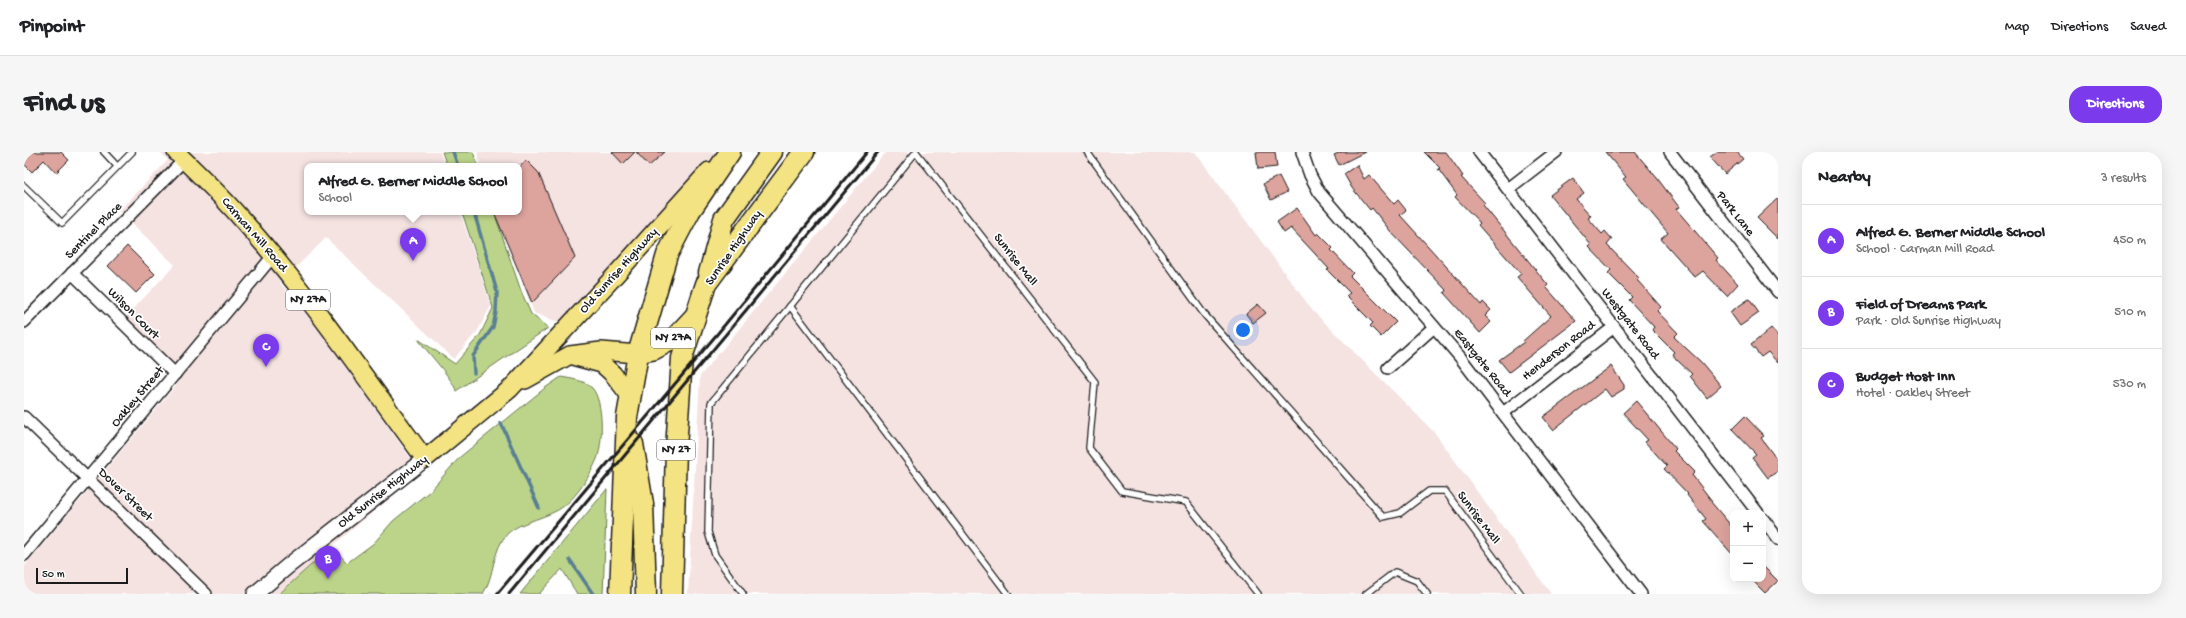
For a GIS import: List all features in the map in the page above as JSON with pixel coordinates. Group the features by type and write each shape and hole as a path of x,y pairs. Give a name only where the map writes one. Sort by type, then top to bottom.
{"highway":[{"path":"620,594 627,417 638,354 667,255 690,211 730,152"},
{"path":"706,284 724,219 772,152"},
{"name":"Sunrise Highway","path":"672,594 676,449 682,358 706,284 804,152"},
{"path":"627,417 641,480 646,594"}],"main road":[{"name":"Old Sunrise Highway","path":"255,594 288,566 425,459 510,389 726,152"},
{"name":"Carman Mill Road","path":"180,156 238,214 273,256 319,314 425,459"},
{"name":"Old Sunrise Highway","path":"510,389 570,355 601,351 638,354 654,351 667,344 682,330 699,309"},
{"path":"570,355 602,364 613,374 630,396"}],"street":[{"name":"Eastgate Road","path":"1302,152 1310,175 1319,192 1434,327 1503,412 1641,594"},
{"name":"Westgate Road","path":"1479,152 1756,510"},
{"path":"1508,189 1556,152"},
{"name":"Park Lane","path":"1670,152 1778,292"},
{"name":"Sentinel Place","path":"24,322 72,273 180,156"},
{"name":"Oakley Street","path":"24,555 273,256"},
{"name":"Wilson Court","path":"72,273 175,374"},
{"name":"Henderson Road","path":"1503,412 1614,326"},
{"path":"1388,368 1434,327"},
{"name":"Dover Street","path":"24,417 206,594"},
{"path":"1766,523 1778,538"}],"lane":[{"path":"104,152 117,166"},
{"path":"24,186 62,223 132,152"},
{"path":"742,594 715,555 708,532 711,403 916,152"},
{"name":"Sunrise Mall","path":"916,152 1095,382 1089,448 1122,491 1186,502 1258,594"},
{"name":"Sunrise Mall","path":"1087,152 1204,314 1383,517 1400,513 1429,491 1445,491 1521,594"},
{"path":"790,306 1008,594"},
{"path":"1366,594 1395,572 1417,581 1427,594"}],"shaded area":[{"path":"160,152 440,152 443,163 304,163 304,215 461,215 491,306 478,330 454,359 326,238 280,283 315,323 421,473 332,546 279,594 24,594 24,567 179,382 119,324 175,265 119,211 168,160"},
{"path":"477,152 721,152 561,323 534,313 498,215 522,215 522,163 480,163"},
{"path":"886,152 1195,152 1313,311 1435,433 1551,594 688,594 700,376"}],"green space":[{"path":"442,152 473,152 477,163 446,163"},
{"path":"463,215 495,215 521,291 531,314 548,328 456,391 445,373 418,339 455,364 480,335 493,308"},
{"path":"561,377 586,383 596,394 599,402 601,423 599,452 597,459 583,485 569,502 558,510 513,529 508,533 503,539 496,554 490,579 483,594 279,594 332,546 347,563 374,543 393,521 430,491 460,457 545,388"},
{"path":"607,489 603,594 577,594 562,569 539,594 520,594"}],"building":[{"path":"24,152 61,152 69,160 56,173 44,160 32,172 24,164"},
{"path":"612,152 635,152 623,164"},
{"path":"636,152 665,152 649,166"},
{"path":"1256,152 1275,152 1277,167 1258,169"},
{"path":"1341,152 1365,152 1339,165 1334,155"},
{"path":"1424,152 1446,152 1463,176 1461,177 1485,203 1483,205 1548,285 1546,287 1576,321 1509,372 1499,360 1524,342 1523,341 1551,316 1517,277 1521,274 1478,225 1480,223 1455,197 1457,195 1438,169 1440,168"},
{"path":"1605,152 1635,152 1679,207 1676,209 1718,258 1716,260 1738,284 1727,296 1703,271 1695,277 1661,239 1668,233 1623,179 1626,177"},
{"path":"1717,152 1737,152 1743,159 1725,174 1710,157"},
{"path":"526,160 538,172 575,258 532,303 495,215 522,215 522,165"},
{"path":"1357,165 1364,179 1369,175 1394,204 1398,200 1406,210 1400,215 1481,305 1483,302 1491,310 1485,316 1491,322 1480,333 1444,293 1446,290 1391,232 1372,208 1370,210 1352,188 1344,174"},
{"path":"1279,176 1287,192 1271,200 1263,184"},
{"path":"1573,178 1584,193 1576,199 1591,216 1588,218 1602,234 1605,231 1612,239 1607,245 1639,278 1637,280 1661,307 1657,311 1678,333 1674,337 1701,362 1721,386 1707,398 1690,376 1692,374 1677,360 1672,354 1674,352 1652,330 1654,327 1629,300 1632,297 1608,273 1611,270 1589,247 1591,245 1550,195"},
{"path":"1778,198 1778,239 1757,218"},
{"path":"1297,208 1316,235 1318,233 1333,248 1331,250 1353,273 1350,276 1396,322 1381,337 1370,326 1373,323 1346,296 1350,293 1327,270 1329,269 1291,228 1284,233 1277,222"},
{"path":"127,246 155,274 136,293 108,266"},
{"path":"1749,299 1759,313 1740,326 1730,312"},
{"path":"1258,304 1266,313 1253,323 1246,314"},
{"path":"1771,328 1778,336 1778,363 1768,352 1761,357 1751,345"},
{"path":"1611,366 1624,385 1624,389 1611,397 1605,389 1553,430 1543,417"},
{"path":"1636,401 1676,449 1674,451 1695,472 1692,475 1712,501 1711,502 1730,524 1730,552 1703,521 1706,519 1687,495 1688,494 1664,469 1667,466 1645,442 1648,440 1623,413"},
{"path":"1745,416 1764,436 1761,438 1778,461 1778,471 1768,478 1752,457 1756,454 1732,429"},
{"path":"1766,569 1778,581 1765,593 1754,582 1766,582"}],"waterway":[{"path":"453,152 457,163"},
{"path":"474,373 473,356 493,327 496,312 497,292 475,215"},
{"path":"501,423 539,508"},
{"path":"570,560 593,594"}],"railway":[{"path":"497,594 718,333 867,152"},
{"path":"509,594 878,152"}],"place":[{"name":"Alfred G. Berner Middle School","path":"413,261"},
{"name":"Budget Host Inn","path":"266,367"},
{"name":"Field of Dreams Park","path":"328,579"}]}
